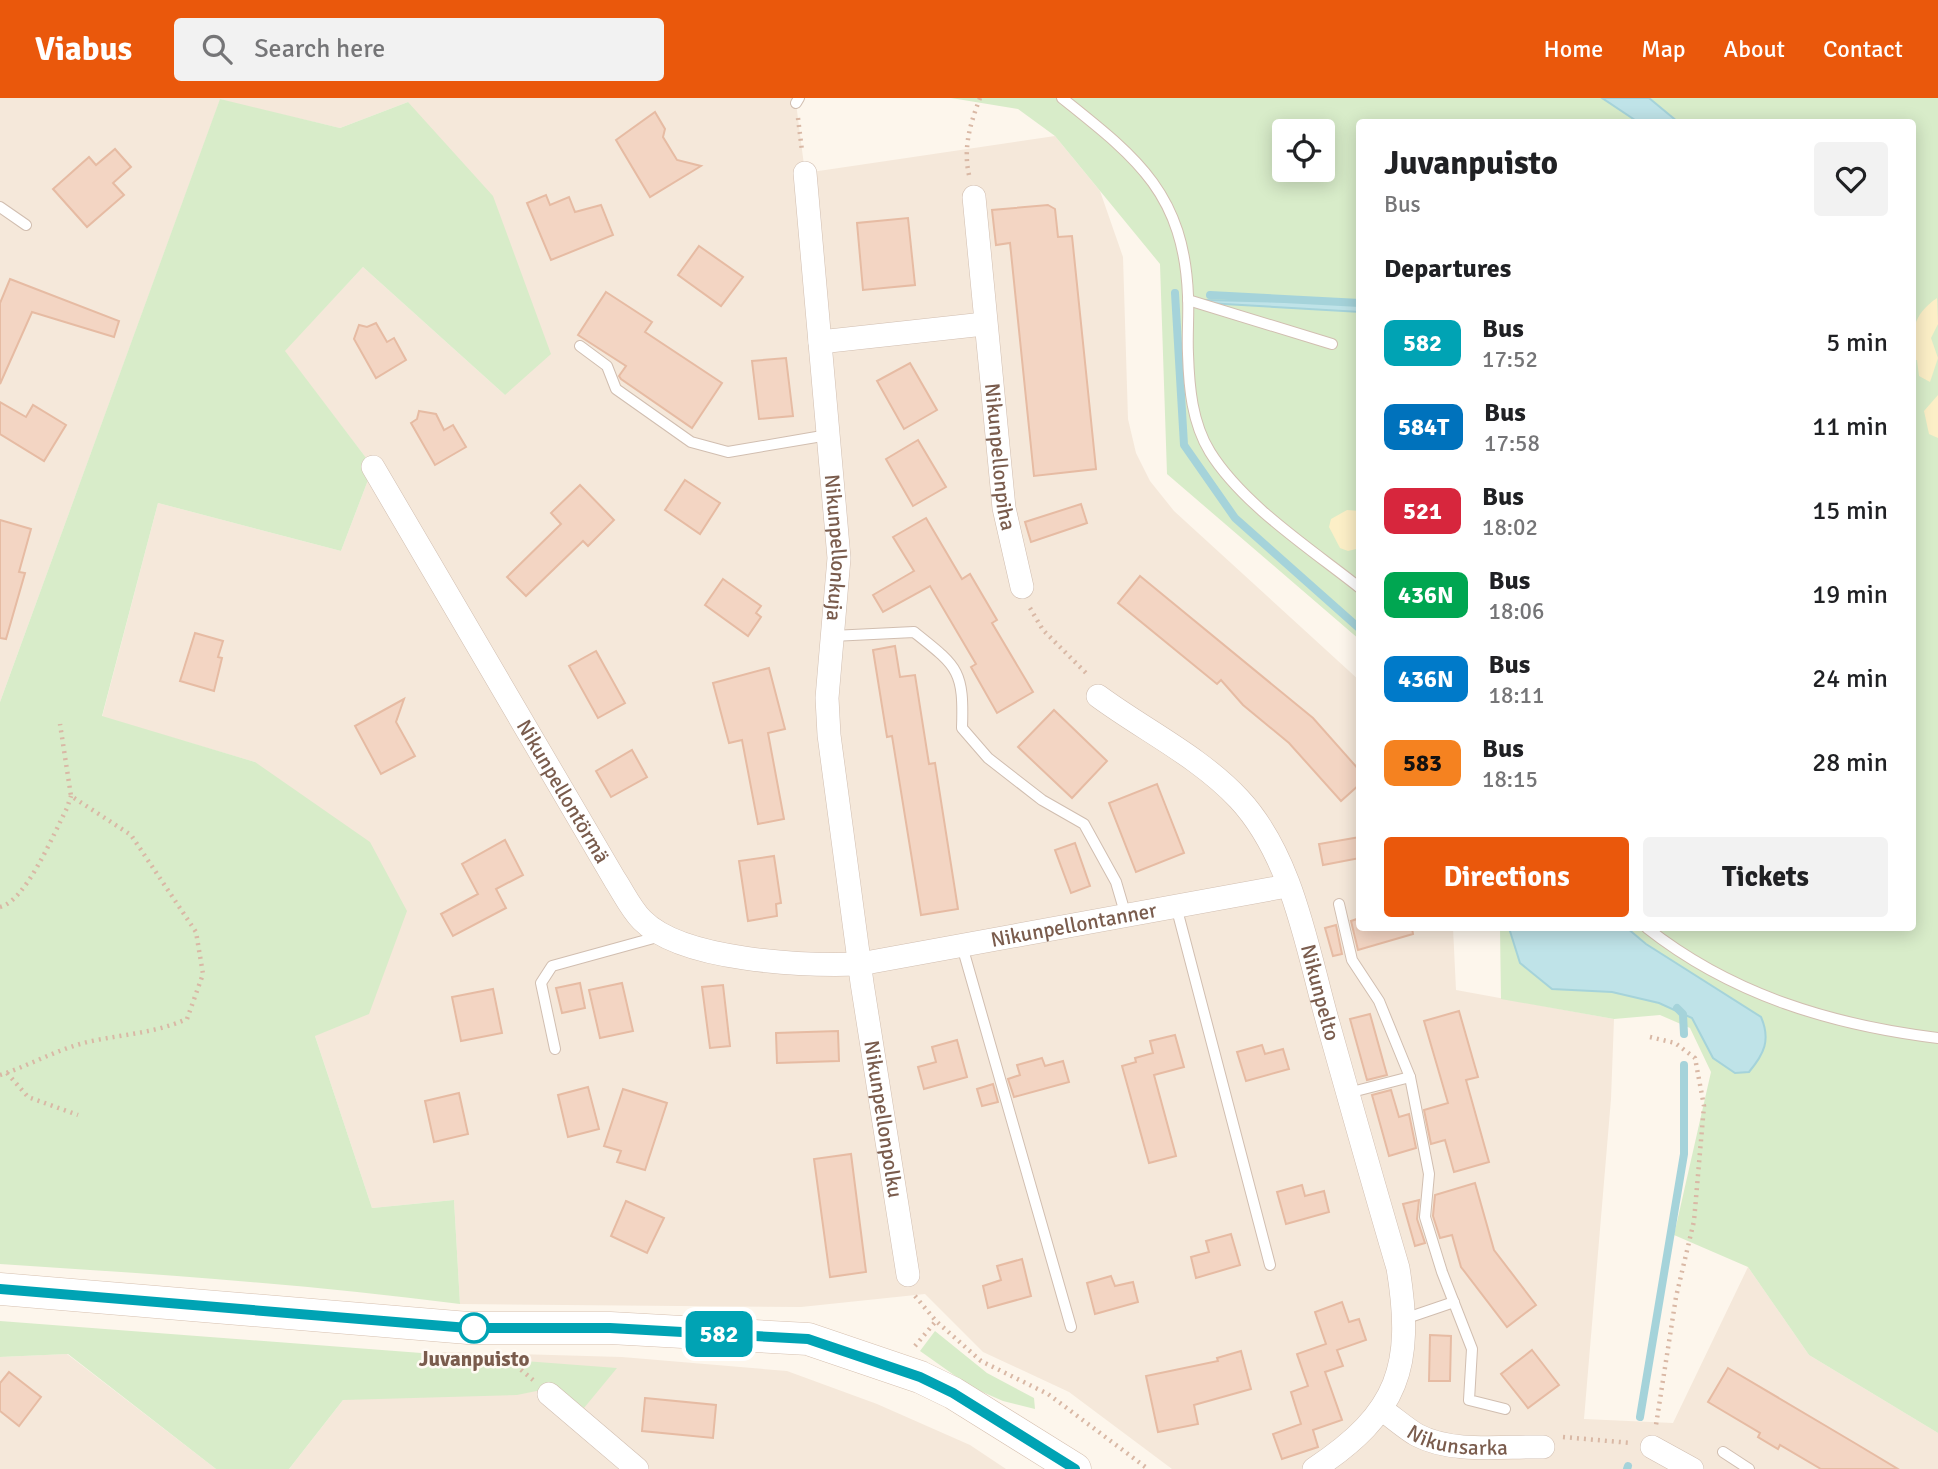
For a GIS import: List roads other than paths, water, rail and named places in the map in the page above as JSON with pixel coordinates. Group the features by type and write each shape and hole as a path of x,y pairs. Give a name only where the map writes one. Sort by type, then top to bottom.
{"street":[{"name":"Nikunpellonkuja","path":"805,173 839,558 827,698 829,736 860,964"},
{"name":"Nikunpellonpiha","path":"974,197 984,324 1004,508 1022,587"},
{"path":"820,342 984,324"},
{"name":"Nikunpellontörmä","path":"373,467 615,880 641,919 661,936 733,956 804,966 860,964"},
{"name":"Nikunpelto","path":"1098,696 1212,774 1239,799 1260,825 1287,886 1398,1268 1404,1344 1395,1381 1381,1409 1366,1430 1349,1446 1314,1469"},
{"name":"Nikunpellontanner","path":"860,964 1287,886"},
{"name":"Nikunpellonpolku","path":"860,964 908,1275"},
{"path":"0,1289 468,1328 610,1328 808,1339 906,1370 931,1382 1035,1442 1075,1469"},
{"path":"550,1394 637,1469"},
{"name":"Nikunsarka","path":"1381,1409 1418,1435 1434,1441 1458,1446 1543,1447"},
{"path":"1652,1447 1692,1469"}],"lane":[{"path":"1062,98 1122,146 1155,182 1175,221 1188,300 1190,392 1198,427 1209,451 1228,477 1268,514 1356,585"},
{"path":"0,207 26,225"},
{"path":"1188,300 1332,344"},
{"path":"580,346 607,366 616,389 691,442 728,452 828,435"},
{"path":"832,636 914,632 947,658 963,687 962,727 988,758 1042,800 1084,824 1116,882 1126,916"},
{"path":"1339,904 1352,960 1379,1001 1410,1077 1429,1174 1425,1217 1472,1349 1469,1400 1505,1409"},
{"path":"1176,906 1270,1265"},
{"path":"1652,931 1722,978 1773,1000 1840,1022 1938,1038"},
{"path":"555,1049 541,982 552,966 661,936"},
{"path":"962,946 1071,1327"},
{"path":"1348,1093 1410,1077"},
{"path":"1404,1319 1454,1302"},
{"path":"1723,1452 1749,1469"}],"water":[{"path":"1602,98 1649,98 1674,119 1634,119"},
{"path":"1204,300 1349,303 1356,304 1356,312 1207,303"},
{"path":"1510,931 1631,931 1646,944 1761,1017 1766,1040 1762,1053 1749,1072 1735,1073 1713,1058 1692,1018 1659,1003 1612,992 1552,989 1520,963"}],"waterway":[{"path":"1175,293 1184,445 1235,518 1356,625"},
{"path":"1210,295 1356,303"},
{"path":"1677,1008 1683,1014 1684,1034"},
{"path":"1640,1417 1684,1154 1684,1065"}],"place":[{"name":"Juvanpuisto","path":"474,1328"}]}
